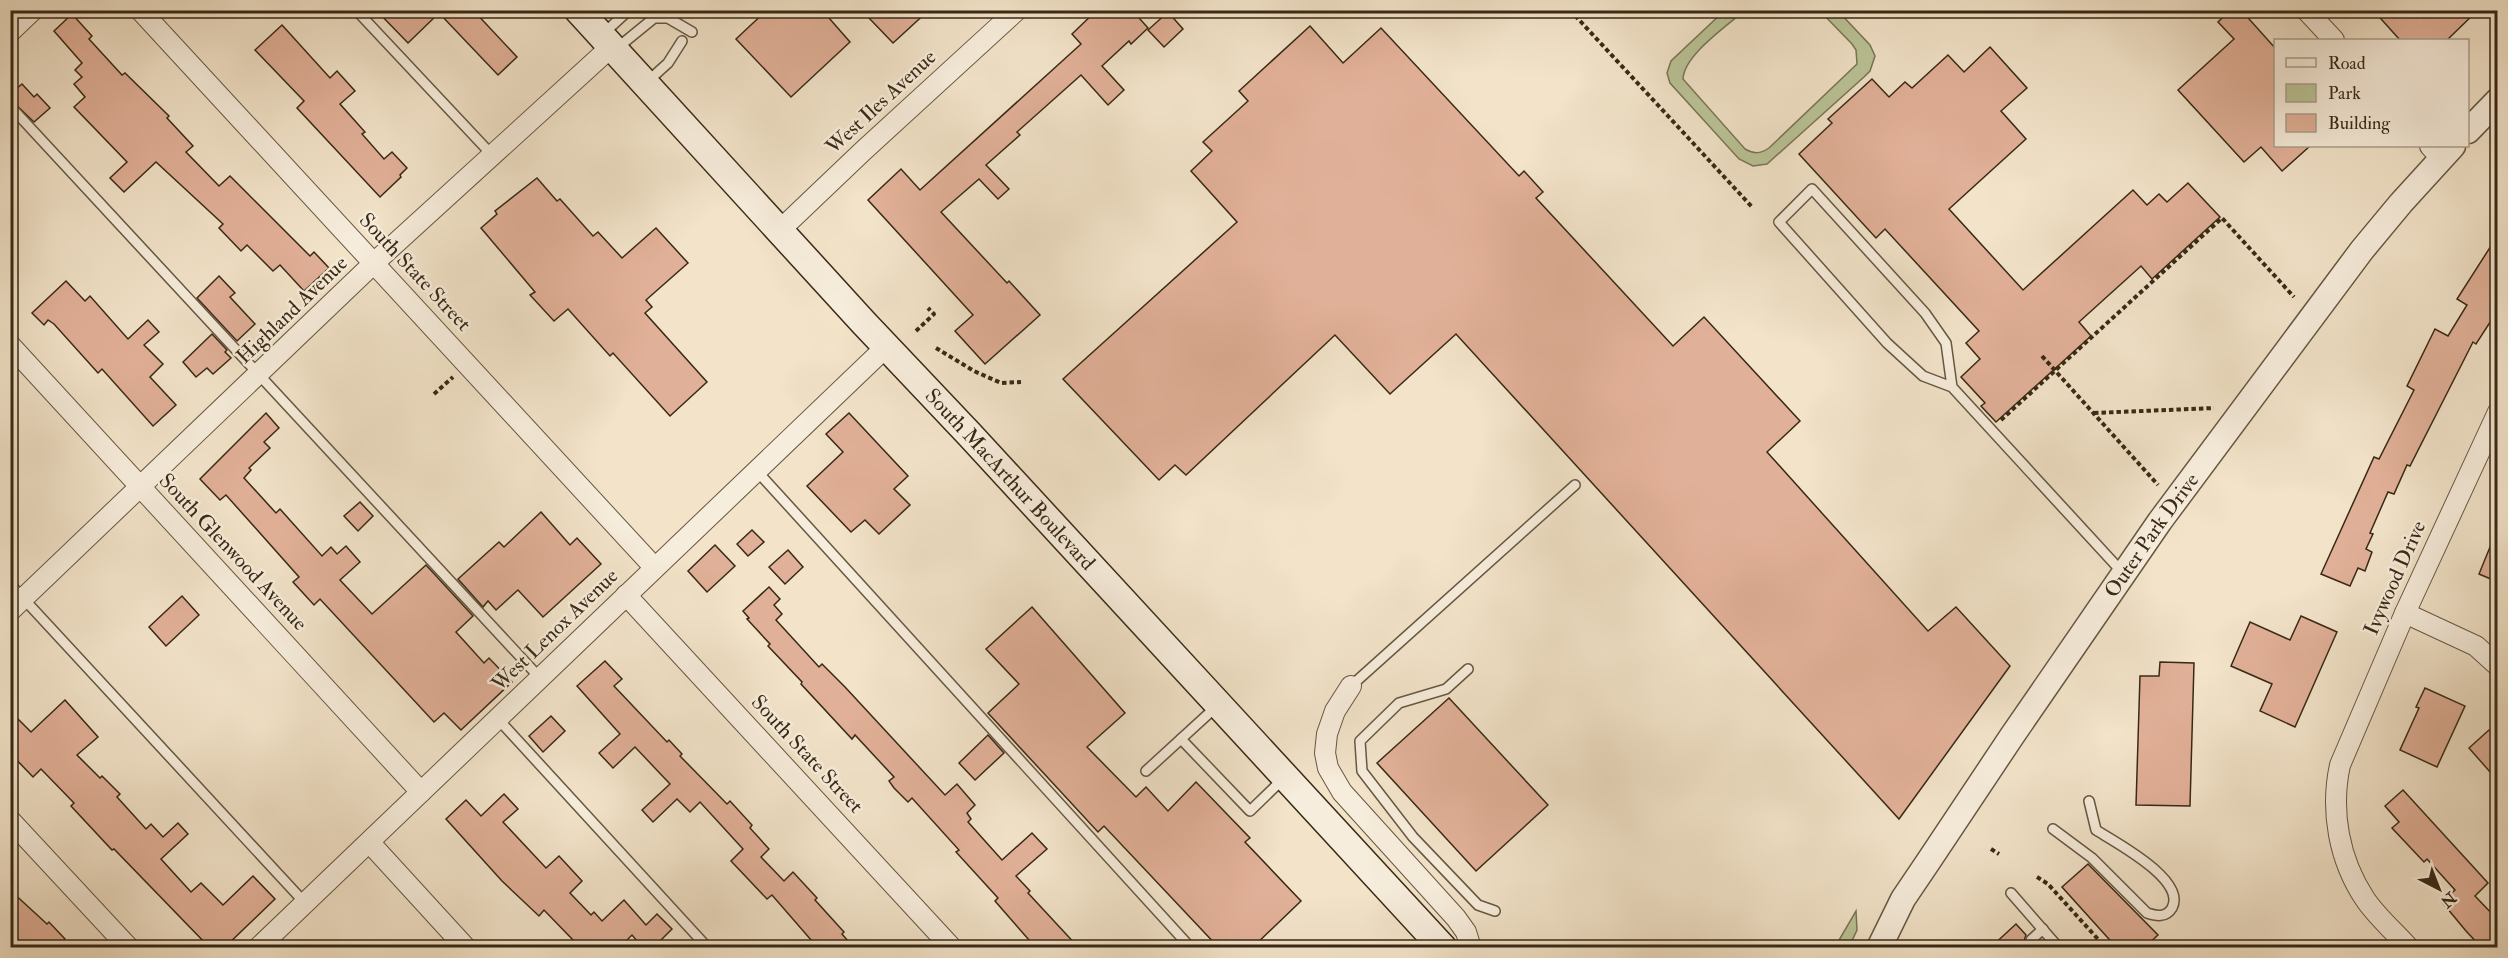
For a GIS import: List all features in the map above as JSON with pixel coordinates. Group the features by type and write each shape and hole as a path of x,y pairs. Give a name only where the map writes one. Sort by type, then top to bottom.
{"main road":[{"name":"South MacArthur Boulevard","path":"578,10 779,231 1443,948"}],"street":[{"path":"10,32 33,10"},
{"name":"South State Street","path":"140,10 654,567"},
{"name":"West Iles Avenue","path":"779,231 862,151 1017,10"},
{"path":"2306,10 2333,39"},
{"name":"Highland Avenue","path":"17,605 374,263 493,156 609,44"},
{"path":"2469,130 2498,100"},
{"name":"Outer Park Drive","path":"1879,948 1903,899 2123,574 2362,250 2442,150"},
{"name":"South Glenwood Avenue","path":"10,345 141,488 160,505 421,792"},
{"name":"West Lenox Avenue","path":"258,948 886,347"},
{"name":"Ivywood Drive","path":"2409,948 2366,901 2348,867 2338,832 2335,784 2340,765 2405,613 2498,412"},
{"name":"South State Street","path":"626,595 952,948"},
{"path":"2405,613 2476,646 2498,666"},
{"path":"1351,686 1335,711 1327,734 1325,753 1328,768 1342,792 1456,918 1466,932 1471,948"},
{"path":"10,820 129,948"},
{"path":"370,843 466,948"}],"lane":[{"path":"356,10 493,156"},
{"path":"609,44 629,10"},
{"path":"609,44 654,18 668,18 692,32"},
{"path":"645,84 668,63 682,41"},
{"path":"10,106 540,678"},
{"path":"1952,387 1946,343 1925,313 1812,189 1779,222 1887,343 1923,376 1952,387 2123,574"},
{"path":"756,470 1191,948"},
{"path":"1351,686 1575,485"},
{"path":"10,584 17,605 304,903"},
{"path":"1468,669 1446,688 1399,703 1360,741 1362,771 1421,845 1478,905 1495,911"},
{"path":"1146,771 1218,705"},
{"path":"498,719 708,948"},
{"path":"1181,739 1250,811 1285,777"},
{"path":"2053,829 2092,858 2147,913 2158,916 2168,913 2174,897 2172,888 2142,858 2096,830 2089,801"},
{"path":"2011,893 2059,948"},
{"path":"2031,940 2043,929"}],"path":[{"path":"1570,10 1753,208"},
{"path":"1999,422 2222,218 2294,297"},
{"path":"916,331 934,314 928,308"},
{"path":"936,348 1000,383 1021,381"},
{"path":"2042,356 2158,485"},
{"path":"435,394 446,383"},
{"path":"2094,413 2214,408"},
{"path":"1990,849 1999,854"},
{"path":"2037,877 2048,884 2106,948"}],"green space":[{"path":"1724,11 1744,11 1698,51 1685,70 1683,79 1745,149 1751,152 1757,153 1769,148 1857,64 1856,50 1852,44 1820,11 1838,11 1870,45 1875,56 1870,71 1864,77 1767,164 1753,166 1739,159 1670,83 1667,73 1671,61"},
{"path":"1856,911 1857,930 1849,947 1835,947"}],"building":[{"path":"376,10 473,10 517,57 498,75 439,13 408,43"},
{"path":"767,10 822,10 850,42 791,97 736,39"},
{"path":"877,10 929,10 893,43 869,18"},
{"path":"1097,10 1132,10 1148,28 1131,44 1129,41 1102,66 1124,90 1108,105 1081,75 1017,132 1020,135 986,165 1009,189 998,199 979,179 941,212 1040,315 985,364 955,331 973,315 868,200 901,169 920,190 1081,44 1072,34"},
{"path":"2230,10 2241,10 2274,47 2274,147 2309,147 2282,171 2261,147 2244,162 2178,90 2234,39 2218,22"},
{"path":"2373,10 2417,10 2424,18 2433,10 2478,10 2448,39 2399,39"},
{"path":"1168,12 1183,29 1164,47 1148,30"},
{"path":"72,14 92,36 89,39 122,75 125,73 169,116 167,118 193,146 186,152 219,186 230,176 310,256 314,252 329,268 304,291 280,265 273,271 247,245 241,251 219,228 223,224 156,162 124,192 110,178 127,162 74,107 85,97 74,84 82,77 75,70 82,63 54,31"},
{"path":"282,25 330,78 337,71 355,91 340,104 365,132 362,134 384,159 392,152 407,168 380,197 297,108 304,101 255,50"},
{"path":"1310,26 1343,63 1381,28 1519,176 1524,171 1543,192 1536,198 1673,346 1704,317 1800,421 1767,452 1928,631 1956,607 2010,666 1899,819 1456,334 1390,394 1335,335 1186,475 1175,465 1159,480 1063,379 1237,222 1191,171 1212,151 1203,142 1248,101 1239,91"},
{"path":"1990,47 2027,88 2001,111 2026,139 1949,209 2023,290 2133,190 2147,205 2159,194 2167,202 2188,183 2220,217 2152,279 2141,266 2079,322 2091,336 1996,422 1981,406 1985,403 1961,377 1980,359 1966,343 1979,331 1885,229 1876,238 1799,154 1832,123 1828,119 1872,79 1889,97 1905,82 1912,88 1948,55 1964,72"},
{"path":"22,84 34,97 37,94 50,108 34,122 10,99 10,94"},
{"path":"537,178 557,201 560,199 593,236 598,232 622,258 656,228 688,263 646,300 652,307 645,313 707,382 670,416 613,353 610,356 568,309 554,321 530,295 535,292 481,228 497,214 495,211"},
{"path":"2498,235 2498,310 2476,344 2473,342 2410,466 2407,465 2394,494 2388,492 2370,533 2373,534 2366,549 2372,552 2365,571 2358,568 2350,586 2321,574 2374,457 2379,459 2414,390 2407,386 2435,329 2448,336 2467,305 2457,299"},
{"path":"219,276 235,293 230,297 255,324 237,341 197,298"},
{"path":"66,281 85,301 90,296 128,339 148,320 159,332 144,345 163,364 150,377 176,405 153,426 102,369 98,373 54,324 48,320 44,325 32,313"},
{"path":"212,334 227,350 225,352 231,358 213,374 207,368 196,377 183,362"},
{"path":"266,413 279,428 264,442 270,448 249,468 251,470 244,478 276,513 280,509 322,556 331,547 337,554 346,546 360,562 340,580 372,614 426,565 473,616 456,632 484,663 489,658 512,682 461,730 444,713 434,722 320,599 314,605 293,582 299,577 226,495 220,500 200,479"},
{"path":"849,413 908,476 894,489 910,505 879,534 865,520 851,532 807,486 843,452 826,434"},
{"path":"360,502 373,516 358,531 344,516"},
{"path":"541,512 570,545 577,538 601,564 543,617 518,590 496,610 488,601 483,607 458,579 499,542 504,547"},
{"path":"752,530 764,542 748,556 737,544"},
{"path":"2498,530 2498,582 2479,574"},
{"path":"715,545 735,566 707,592 688,571"},
{"path":"788,550 803,567 785,584 769,567"},
{"path":"769,587 780,599 774,605 782,614 776,620 819,667 822,664 845,687 945,795 957,784 975,805 967,813 971,819 968,822 1002,860 1032,833 1047,849 1016,876 1030,891 1028,893 1079,948 1036,948 995,901 998,898 956,852 959,850 912,798 908,802 894,788 889,781 894,777 855,735 852,739 768,646 770,644 747,619 749,618 743,611"},
{"path":"182,596 199,615 166,646 149,627"},
{"path":"1032,607 1125,713 1087,747 1136,797 1146,787 1168,811 1196,782 1250,838 1245,842 1301,901 1252,948 1219,948 1104,826 1098,832 988,713 1019,684 986,649"},
{"path":"2301,616 2337,632 2295,727 2260,711 2272,684 2231,666 2250,622 2290,640"},
{"path":"605,661 622,679 614,686 667,742 669,740 682,754 680,756 727,804 730,801 752,825 750,828 769,849 761,857 784,881 793,872 817,898 815,900 844,932 842,934 854,948 818,948 772,895 767,899 731,861 743,849 700,802 690,812 677,799 653,822 642,810 670,784 635,747 613,768 599,753 620,734 577,686"},
{"path":"2160,662 2194,663 2190,806 2136,805 2140,676 2159,676"},
{"path":"2425,688 2465,706 2437,767 2400,750 2419,708 2416,707"},
{"path":"1449,698 1548,805 1476,871 1377,763"},
{"path":"65,700 98,737 77,755 120,794 117,797 146,829 151,824 163,837 178,823 188,834 161,859 191,892 201,883 223,905 253,876 275,899 224,948 210,948 114,849 112,850 71,806 74,803 41,769 33,777 10,753 10,711 31,732"},
{"path":"551,716 565,731 543,752 529,736"},
{"path":"2489,730 2498,739 2498,781 2469,748"},
{"path":"988,735 1004,753 975,780 959,763"},
{"path":"2403,790 2488,883 2475,896 2498,920 2498,948 2482,948 2466,931 2442,902 2455,890 2427,859 2424,862 2392,828 2399,822 2385,806"},
{"path":"504,794 518,809 503,822 546,868 559,856 582,881 570,893 591,915 594,912 602,921 624,900 646,925 657,914 672,929 653,948 643,948 632,935 619,948 564,948 573,940 544,910 539,916 502,881 446,819 466,800 481,816"},
{"path":"2088,864 2158,935 2144,948 2117,948 2062,887"},
{"path":"10,890 47,924 49,922 65,939 56,948 26,948 10,931"},
{"path":"2016,924 2026,935 2024,941 2026,945 2035,945 2038,948 1990,948"}]}
